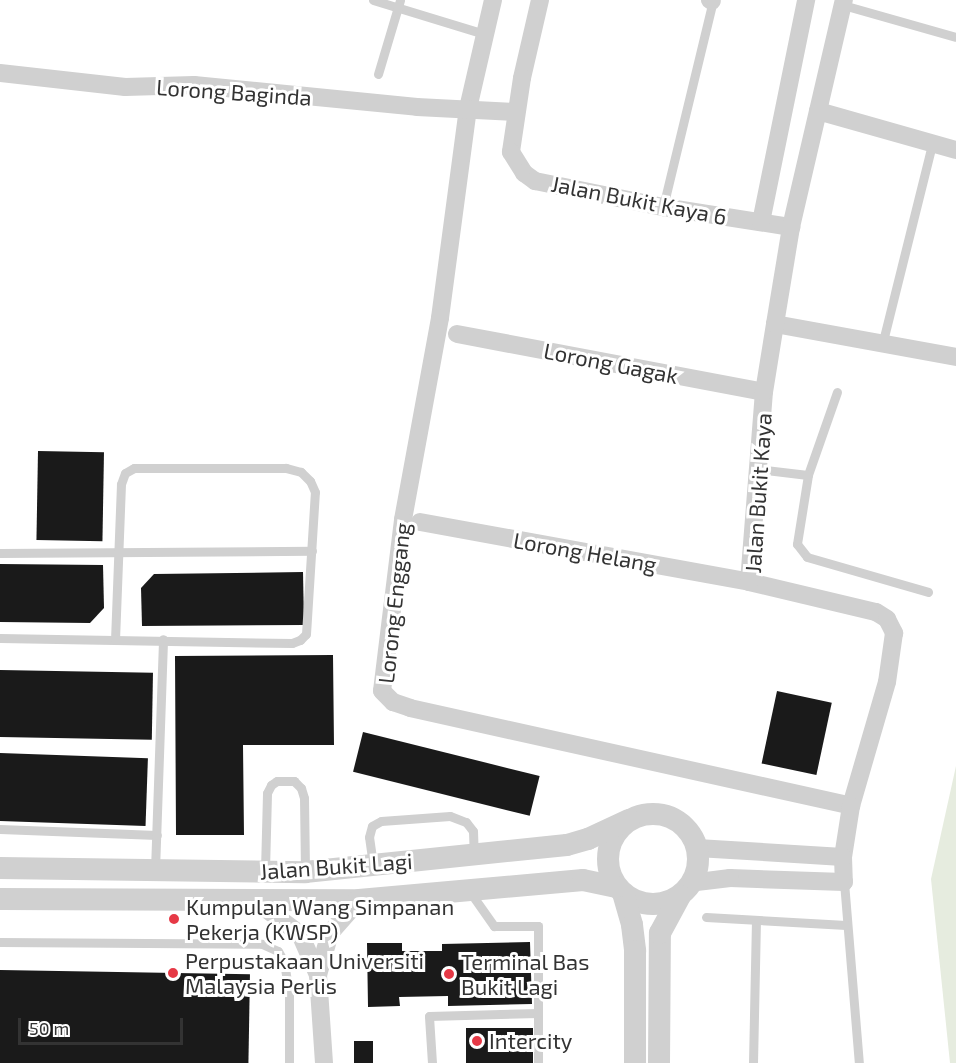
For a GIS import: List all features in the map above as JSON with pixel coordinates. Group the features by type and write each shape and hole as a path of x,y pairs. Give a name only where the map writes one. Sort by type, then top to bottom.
{"street":[{"path":"468,108 493,0"},
{"name":"Jalan Bukit Kaya 6","path":"540,0 516,112 511,152 520,168 535,181 663,207 791,227"},
{"path":"760,222 806,0"},
{"name":"Jalan Bukit Kaya","path":"844,3 791,227 775,324 764,392 749,582 876,612 891,626 894,633 886,682 851,806 843,856 844,882"},
{"name":"Lorong Baginda","path":"0,73 125,87 194,85 417,108 468,108 516,112"},
{"name":"Lorong Enggang","path":"468,108 440,318 402,520 382,690 393,702 410,708 851,806"},
{"path":"818,111 956,150"},
{"path":"775,324 883,341 956,357"},
{"name":"Lorong Gagak","path":"457,334 764,392"},
{"name":"Lorong Helang","path":"420,522 749,582"},
{"path":"635,1063 635,951 632,926 620,890 609,873 607,858 610,843 618,830 629,820 642,814 656,813 682,824 697,848 698,866 660,933 659,1063"},
{"name":"Jalan Bukit Lagi","path":"0,868 305,872 567,845 588,839 629,820"},
{"path":"697,848 843,856"},
{"path":"620,890 636,901 651,904 666,903 686,889 754,878 844,882"},
{"name":"Jalan Bukit Lagi","path":"0,899 359,900 583,880 620,890"},
{"path":"254,900 300,934 318,975 324,1063"},
{"path":"318,975 330,933 359,900"}],"lane":[{"path":"373,0 399,4 484,34"},
{"path":"663,207 712,0"},
{"path":"844,3 956,37"},
{"path":"378,74 399,4"},
{"path":"883,341 933,144"},
{"path":"837,392 808,475 797,544 801,552 807,556 928,592"},
{"path":"0,638 292,643 300,640 306,633 315,492 301,472 286,468 134,468 125,473 121,484 116,639"},
{"path":"758,469 808,475"},
{"path":"0,553 312,551"},
{"path":"155,870 163,639"},
{"path":"265,872 267,793 271,785 277,781 294,781 301,788 304,798 305,872"},
{"path":"373,865 369,837 372,826 381,821 450,816 466,822 473,831 474,855"},
{"path":"0,829 156,835"},
{"path":"844,882 859,1063"},
{"path":"468,890 494,926 538,926 538,1063"},
{"path":"706,917 846,926"},
{"path":"753,1063 756,922"},
{"path":"0,942 262,944 278,951 284,962 289,992 289,1063"},
{"path":"432,1063 429,1016 538,1013"}],"shaded area":[{"path":"956,766 956,1063 950,1063 931,879"}],"building":[{"path":"38,451 104,452 102,541 36,540"},
{"path":"0,564 103,565 104,608 90,623 0,622"},
{"path":"303,572 304,625 142,626 141,588 154,574"},
{"path":"333,655 334,745 243,745 244,835 176,835 175,656"},
{"path":"0,670 153,673 152,740 0,737"},
{"path":"777,691 832,703 816,775 762,763"},
{"path":"363,732 540,776 530,816 353,772"},
{"path":"0,753 148,758 146,826 0,821"},
{"name":"Terminal Bas Bukit Lagi","path":"530,942 532,1004 448,1006 448,996 399,997 400,1006 368,1007 367,943 402,943 402,951 442,951 442,944"},
{"path":"0,970 250,974 248,1063 0,1063"},
{"path":"466,1028 533,1028 533,1063 466,1063"},
{"path":"354,1041 373,1041 373,1063 354,1063"}],"place":[{"name":"Kumpulan Wang Simpanan Pekerja (KWSP)","path":"174,919"},
{"name":"Perpustakaan Universiti Malaysia Perlis","path":"173,973"},
{"name":"Terminal Bas Bukit Lagi","path":"449,974"},
{"name":"Intercity","path":"477,1041"}]}
